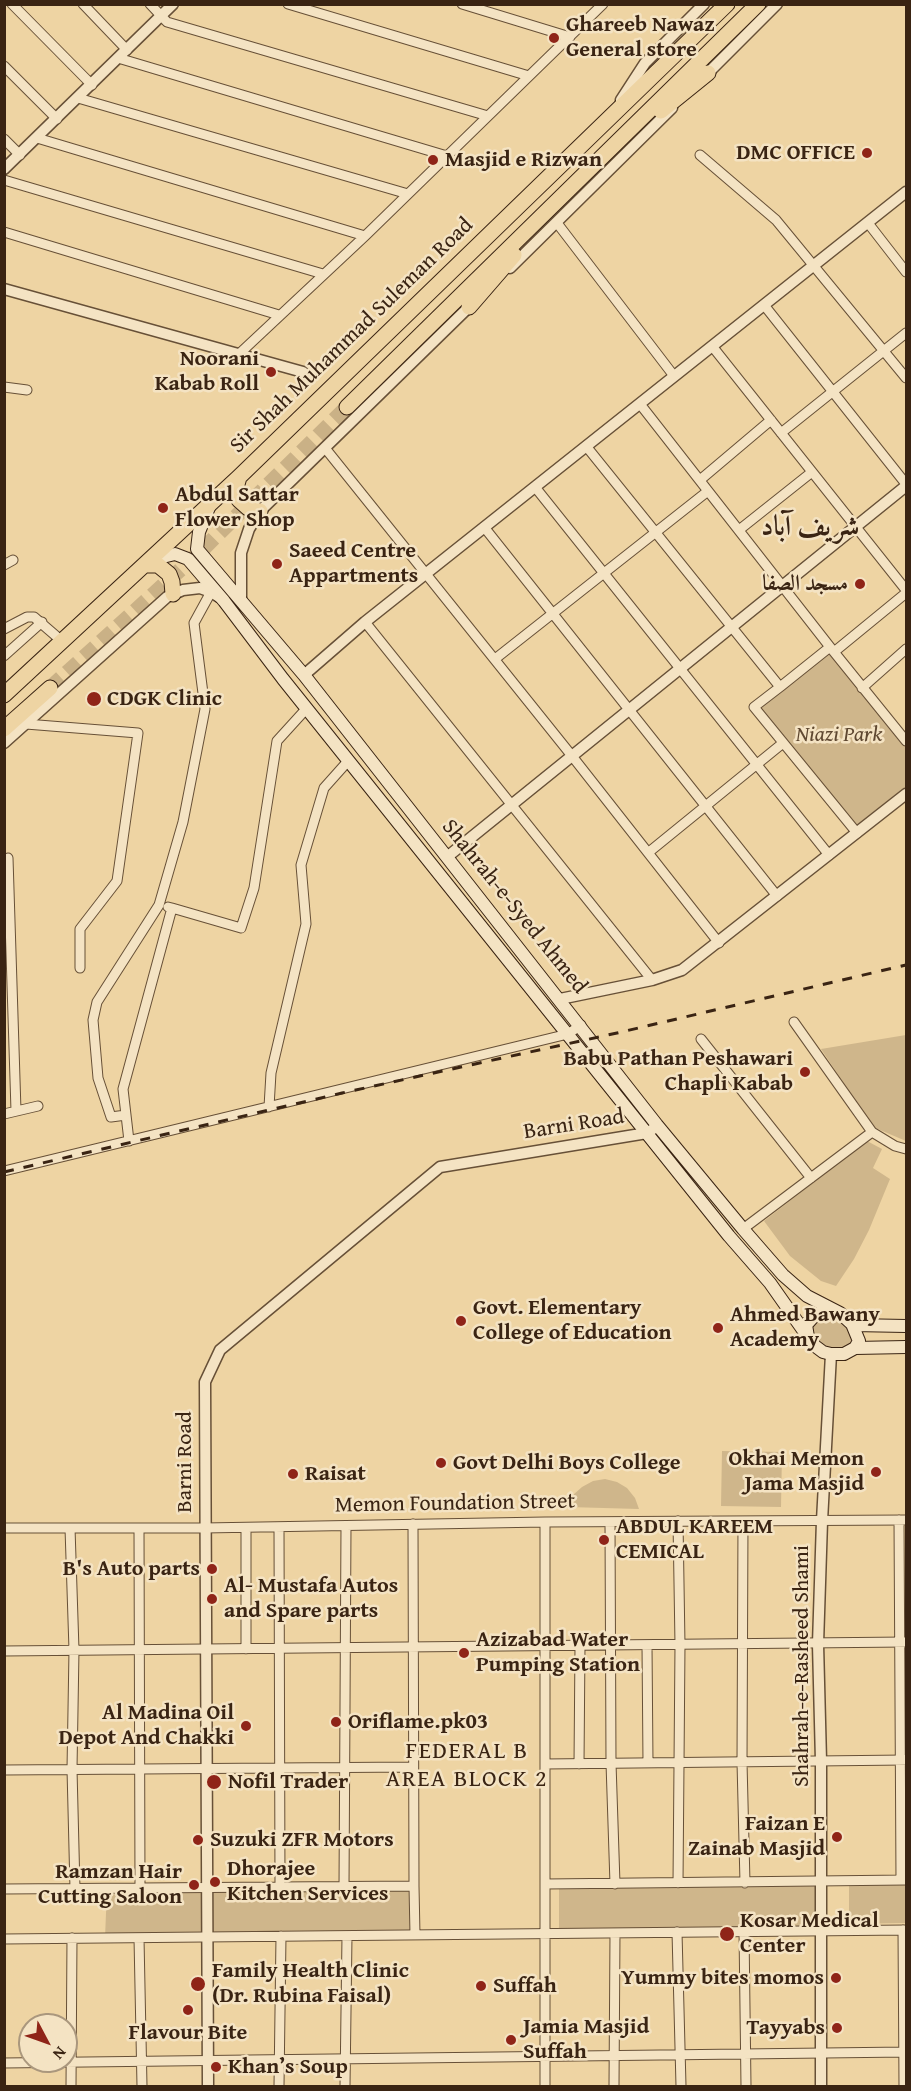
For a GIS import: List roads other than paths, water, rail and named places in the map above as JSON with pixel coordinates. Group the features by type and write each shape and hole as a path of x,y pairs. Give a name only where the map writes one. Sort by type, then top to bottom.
{"highway":[{"name":"Sir Shah Muhammad Suleman Road","path":"4,695 239,477 727,4"},
{"name":"Sir Shah Muhammad Suleman Road","path":"347,407 758,4"},
{"path":"591,166 708,73"},
{"path":"469,307 559,199"},
{"path":"239,477 236,488 239,500 248,508 260,511"},
{"path":"148,562 169,574 173,594"},
{"path":"4,729 50,688"}],"main road":[{"name":"Shahrah-e-Syed Ahmed","path":"210,504 199,532 197,549 304,675 581,1025 657,1125 743,1229 783,1275 807,1296 840,1313"},
{"name":"Shahrah-e-Syed Ahmed","path":"148,562 175,554 188,559 224,601 729,1236 770,1283 808,1337"},
{"path":"855,1348 859,1341 853,1325 840,1313 816,1314 806,1325 808,1337 815,1346 831,1354 844,1354 855,1348 906,1347"},
{"path":"853,1325 906,1326"}],"street":[{"path":"12,4 92,85"},
{"path":"83,4 127,50"},
{"path":"150,4 167,22 488,116"},
{"path":"4,170 173,4"},
{"path":"288,4 529,76"},
{"path":"462,4 570,37"},
{"path":"239,354 365,236 603,4"},
{"path":"610,118 645,63 704,4"},
{"path":"241,601 241,553 249,529 260,511 557,223 777,4"},
{"path":"118,58 447,156"},
{"path":"4,66 57,119"},
{"path":"78,98 408,194"},
{"path":"37,138 365,236"},
{"path":"4,139 20,155"},
{"path":"700,155 767,211 906,378"},
{"path":"4,180 322,274"},
{"path":"304,675 426,573 906,192"},
{"path":"557,223 674,376"},
{"path":"868,223 906,272"},
{"path":"4,232 279,315"},
{"path":"4,289 303,372"},
{"path":"447,858 906,485 764,305"},
{"path":"781,433 906,333"},
{"path":"712,346 906,592 754,707 857,833"},
{"path":"4,387 27,390"},
{"path":"640,404 906,741"},
{"path":"700,480 771,420"},
{"path":"586,446 780,687"},
{"path":"324,448 495,659 719,943"},
{"path":"739,530 812,472"},
{"path":"535,487 829,855"},
{"path":"495,659 708,491"},
{"path":"484,527 777,896"},
{"path":"4,743 152,610 173,594 200,588 224,601"},
{"path":"126,1115 111,1117 98,1078 93,1020 97,1002 159,905 183,822 205,708 194,623 211,592"},
{"path":"4,629 27,617 34,617 63,642"},
{"path":"4,656 42,622"},
{"path":"365,622 652,980"},
{"path":"862,688 906,649"},
{"path":"159,905 241,928 254,888 276,741 307,708"},
{"path":"26,724 138,733 117,881 80,929 80,968"},
{"path":"649,852 783,743"},
{"path":"269,1107 271,1073 306,924 301,865 324,788 349,760"},
{"path":"560,999 652,980 682,970 906,794"},
{"path":"4,861 8,858 16,1111"},
{"path":"129,1141 123,1089 172,908"},
{"path":"794,1022 872,1132 895,1146 906,1149"},
{"path":"4,1171 568,1034 581,1025"},
{"path":"701,1039 812,1178"},
{"path":"4,1114 38,1106"},
{"name":"Barni Road","path":"208,2086 205,1382 220,1350 440,1167 647,1133 657,1125"},
{"path":"743,1229 872,1132"},
{"name":"Shahrah-e-Rasheed Shami","path":"821,2086 821,1761 818,1644 831,1354"},
{"path":"4,1518 5,1528"},
{"path":"546,1884 904,1880 903,1520"},
{"name":"Memon Foundation Street","path":"5,1528 246,1528 545,1522 903,1520"},
{"path":"678,1521 680,1645 678,1883"},
{"path":"742,1521 741,1645 745,1883"},
{"path":"545,1522 545,2086"},
{"path":"610,1522 611,1763 615,1884"},
{"path":"412,1524 415,1935"},
{"path":"344,1887 346,1526"},
{"path":"279,1527 280,1888"},
{"path":"70,1528 74,1650 72,1769 75,1889"},
{"path":"139,1528 140,1889"},
{"path":"246,1528 246,1649"},
{"path":"4,1651 903,1642"},
{"path":"646,1645 648,1763"},
{"path":"579,1764 580,1646"},
{"path":"545,1764 904,1760"},
{"path":"4,1770 413,1767"},
{"path":"4,1889 414,1886"},
{"path":"4,1939 905,1930 904,2086"},
{"path":"744,1931 746,2086"},
{"path":"677,1932 681,2086"},
{"path":"614,2086 615,1933"},
{"path":"279,2086 281,1936"},
{"path":"345,2086 347,1936"},
{"path":"71,2013 72,1938"},
{"path":"139,1938 142,2086"},
{"path":"78,2062 905,2052"}],"tunnel":[{"path":"50,688 202,550 347,407"}],"railway":[{"path":"4,1172 906,965"}],"place":[{"name":"Ghareeb Nawaz General store","path":"554,38"},
{"name":"DMC OFFICE","path":"867,153"},
{"name":"Masjid e Rizwan","path":"433,160"},
{"name":"Noorani Kabab Roll","path":"271,372"},
{"name":"Abdul Sattar Flower Shop","path":"163,508"},
{"name":"Saeed Centre Appartments","path":"277,564"},
{"name":"مسجد الصفا","path":"860,584"},
{"name":"CDGK Clinic","path":"94,699"},
{"name":"Babu Pathan Peshawari Chapli Kabab","path":"805,1072"},
{"name":"Govt. Elementary College of Education","path":"461,1321"},
{"name":"Ahmed Bawany Academy","path":"718,1328"},
{"name":"Govt Delhi Boys College","path":"441,1463"},
{"name":"Okhai Memon Jama Masjid","path":"876,1472"},
{"name":"Raisat","path":"293,1474"},
{"name":"ABDUL KAREEM CEMICAL","path":"604,1540"},
{"name":"B's Auto parts","path":"212,1569"},
{"name":"Al- Mustafa Autos and Spare parts","path":"212,1599"},
{"name":"Azizabad Water Pumping Station","path":"464,1653"},
{"name":"Oriflame.pk03","path":"336,1722"},
{"name":"Al Madina Oil Depot And Chakki","path":"246,1726"},
{"name":"Nofil Trader","path":"214,1782"},
{"name":"Faizan E Zainab Masjid","path":"837,1837"},
{"name":"Suzuki ZFR Motors","path":"198,1840"},
{"name":"Dhorajee Kitchen Services","path":"215,1882"},
{"name":"Ramzan Hair Cutting Saloon","path":"194,1885"},
{"name":"Kosar Medical Center","path":"727,1934"},
{"name":"Yummy bites momos","path":"836,1978"},
{"name":"Family Health Clinic (Dr. Rubina Faisal)","path":"198,1984"},
{"name":"Suffah","path":"481,1986"},
{"name":"Flavour Bite","path":"188,2010"},
{"name":"Tayyabs","path":"837,2028"},
{"name":"Jamia Masjid Suffah","path":"511,2040"},
{"name":"Khan’s Soup","path":"216,2067"}],"district":[{"name":"شريف آباد","path":"810,528"},
{"name":"FEDERAL B AREA BLOCK 2","path":"467,1766"}],"park label":[{"name":"Niazi Park","path":"839,735"}]}
